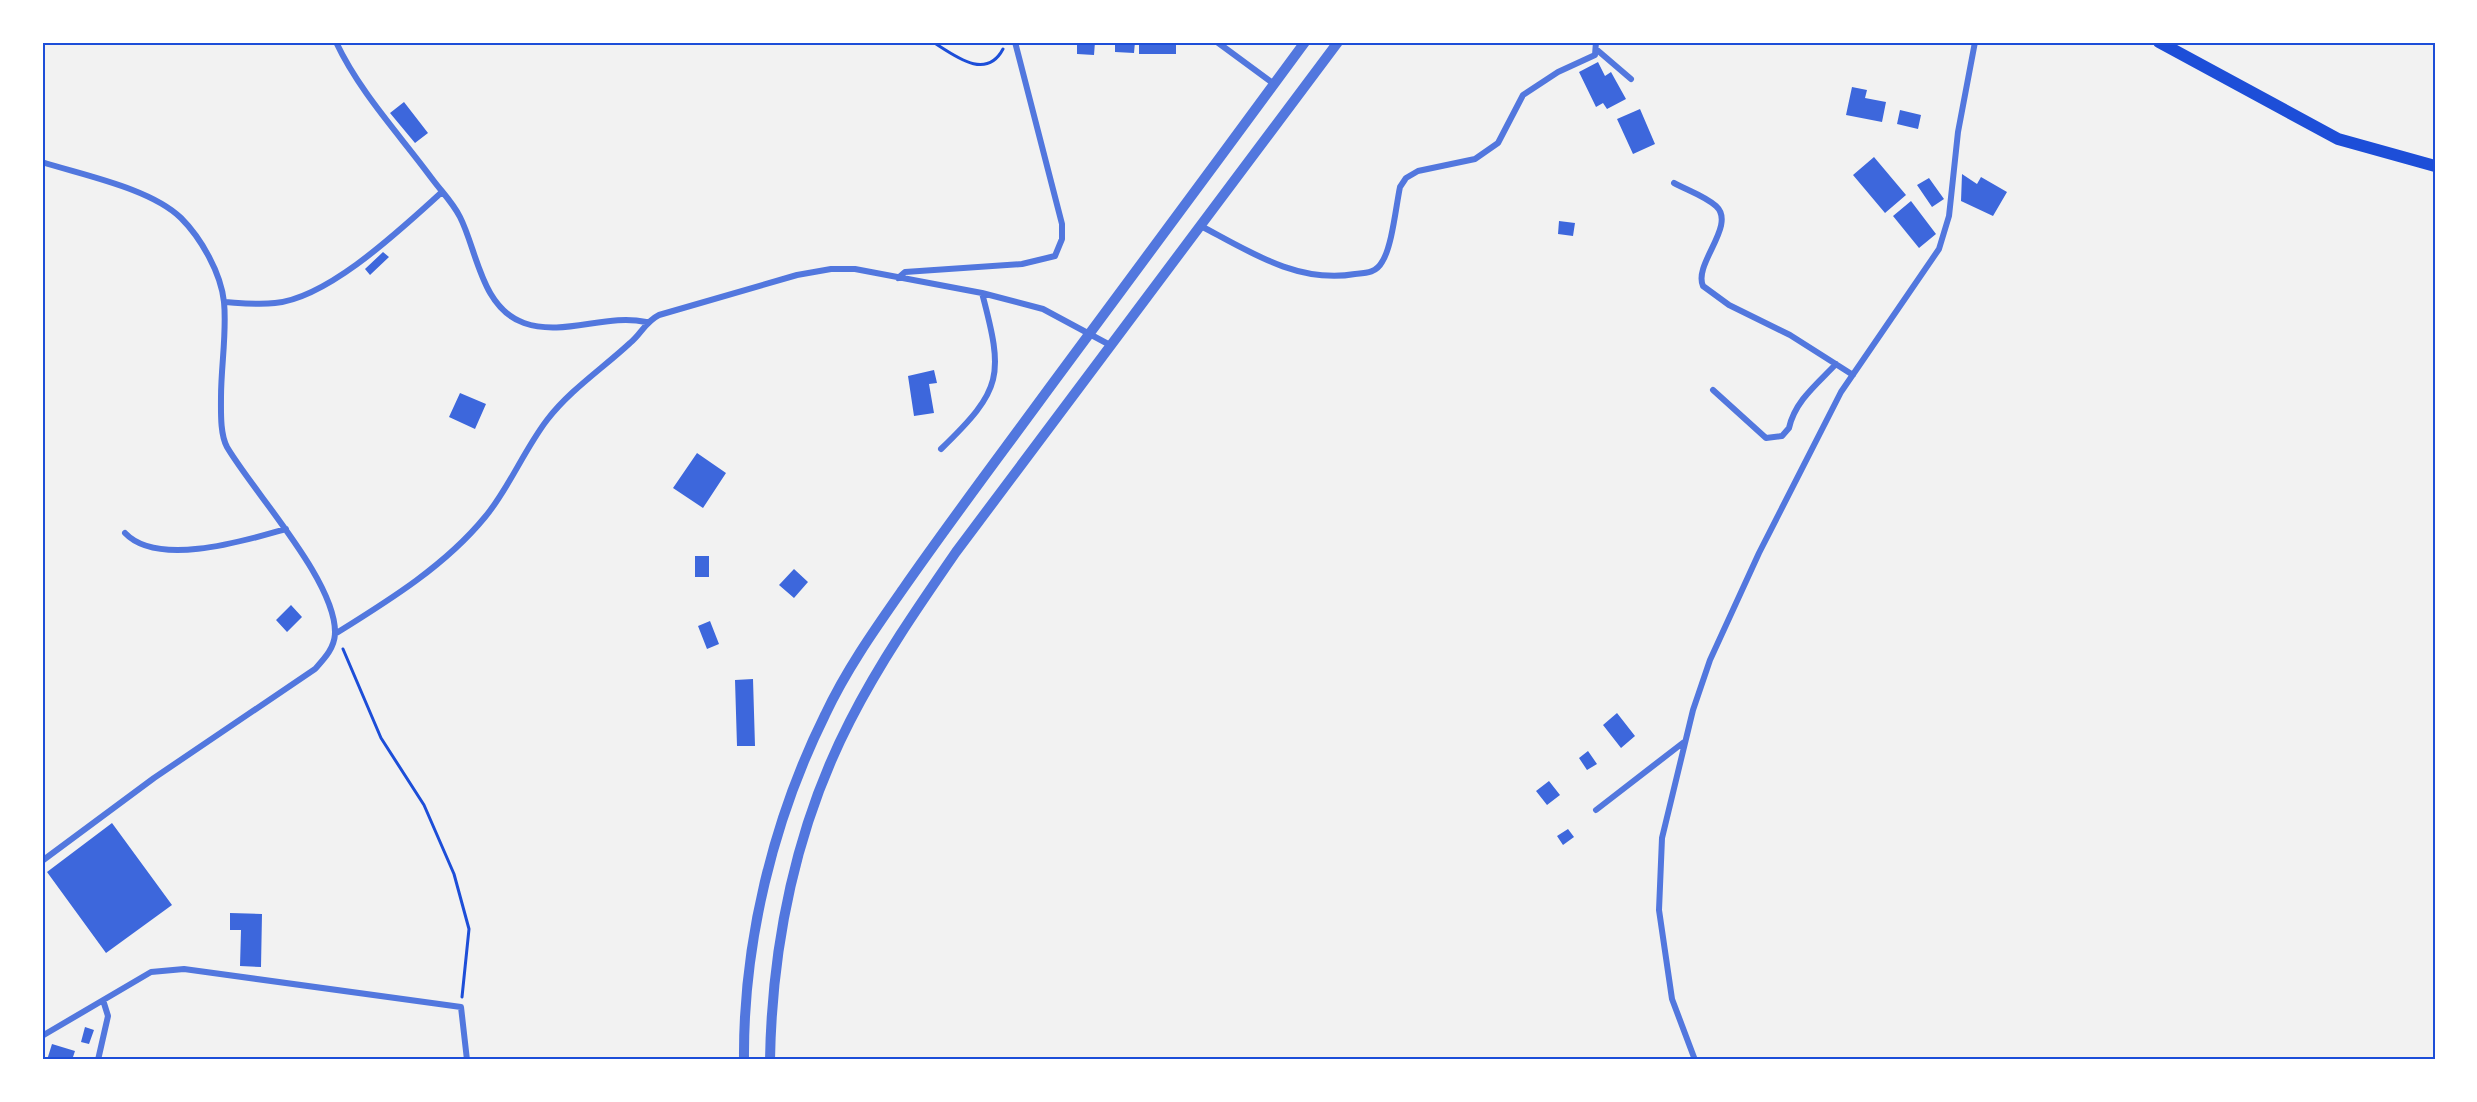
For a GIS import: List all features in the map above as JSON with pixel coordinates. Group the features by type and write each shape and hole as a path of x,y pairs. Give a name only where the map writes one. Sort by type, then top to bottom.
{"main road":[{"path":"2159,42 2338,139 2435,166"}],"street":[{"path":"336,42 353,75 460,218 475,262 497,301 510,315 524,323 565,327 631,319 646,322"},
{"path":"898,278 905,272 1022,264 1055,256 1062,239 1062,224 1015,42"},
{"path":"1217,42 1274,84"},
{"path":"744,1060 748,987 756,925 776,844 798,778 825,715 866,642 931,549 1305,42"},
{"path":"770,1060 771,1012 782,919 818,795 849,723 899,635 950,561 1338,42"},
{"path":"1695,1060 1672,999 1659,910 1662,838 1684,742 1710,660 1796,477 1840,392 1939,249 1949,216 1958,132 1975,42"},
{"path":"1201,226 1274,264 1312,275 1349,275 1373,271 1382,264 1388,252 1400,187 1406,178 1418,171 1475,159 1498,143 1523,96 1558,72 1595,55 1596,45"},
{"path":"1596,45 1631,79"},
{"path":"42,162 132,191 160,203 181,218 206,252 220,284 224,302 220,411 226,444 286,529 333,615 335,634 332,647 315,669 154,778 42,861"},
{"path":"1674,183 1716,206 1722,214 1722,224 1702,274 1703,286 1729,305 1790,334 1852,375"},
{"path":"224,302 276,303 303,296 359,261 442,192"},
{"path":"335,634 409,586 454,549 486,516 526,449 565,398 632,342 646,322 659,315 808,273 855,268 982,293 1042,309 1110,345"},
{"path":"941,449 979,410 991,390 996,352 982,293"},
{"path":"1713,390 1766,438 1774,439 1789,428 1792,412 1800,401 1836,364"},
{"path":"125,533 131,539 163,549 240,542 286,529"},
{"path":"1596,810 1684,742"},
{"path":"42,1036 151,972 184,969 461,1007 467,1060"},
{"path":"98,1060 108,1016 103,1000"}],"path":[{"path":"933,42 975,65 988,66 999,58 1007,42"},
{"path":"335,634 351,662 381,738 424,805 454,874 470,929 461,1007"}],"building":[{"path":"1077,42 1095,42 1094,55 1077,54"},
{"path":"1115,42 1135,42 1134,53 1115,52"},
{"path":"1139,42 1176,42 1176,54 1139,54"},
{"path":"1598,62 1605,76 1611,72 1626,99 1607,109 1603,103 1596,107 1579,72"},
{"path":"1852,87 1867,90 1865,98 1886,102 1882,122 1846,115"},
{"path":"404,102 428,133 415,143 390,113"},
{"path":"1640,109 1655,144 1633,154 1617,119"},
{"path":"1900,110 1921,115 1918,129 1897,124"},
{"path":"1874,157 1906,195 1885,213 1853,175"},
{"path":"1962,174 1977,184 1981,177 2007,192 1993,216 1961,201"},
{"path":"1929,178 1944,199 1932,207 1917,185"},
{"path":"1911,201 1936,234 1919,248 1893,216"},
{"path":"1559,221 1575,223 1573,236 1558,234"},
{"path":"383,252 389,257 370,275 365,269"},
{"path":"934,370 937,383 929,384 934,413 914,416 908,376"},
{"path":"460,393 486,404 475,429 449,417"},
{"path":"697,453 726,473 703,508 673,488"},
{"path":"695,556 709,556 709,577 695,577"},
{"path":"794,569 808,582 794,598 779,585"},
{"path":"291,605 302,617 287,632 276,620"},
{"path":"710,621 719,644 707,649 698,626"},
{"path":"753,679 755,746 737,746 735,680"},
{"path":"1617,713 1635,736 1621,748 1603,725"},
{"path":"1588,751 1597,764 1587,770 1579,758"},
{"path":"1549,781 1560,795 1547,805 1536,791"},
{"path":"112,823 172,905 106,953 47,872"},
{"path":"1568,829 1574,837 1563,845 1557,836"},
{"path":"230,913 262,914 261,967 240,966 241,930 230,930"},
{"path":"85,1027 94,1030 89,1044 81,1042"},
{"path":"52,1044 75,1051 72,1060 47,1060"}]}
